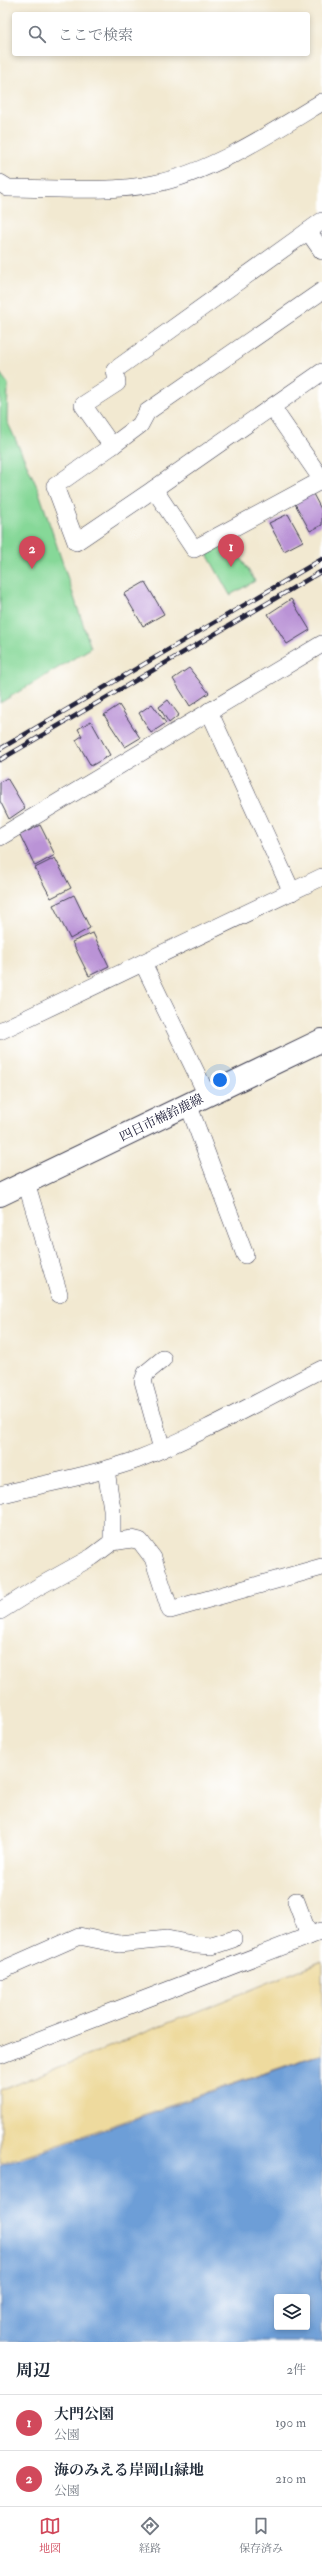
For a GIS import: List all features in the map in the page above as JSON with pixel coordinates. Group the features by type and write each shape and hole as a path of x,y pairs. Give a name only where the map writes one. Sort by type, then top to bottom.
{"main road":[{"name":"四日市楠鈴鹿線","path":"0,1195 322,1040"}],"street":[{"path":"0,184 8,188 126,187 154,184 226,156 322,102"},
{"path":"112,446 83,405 117,383 115,370 322,221"},
{"path":"308,231 322,251"},
{"path":"322,291 147,412 140,425 55,486 76,542 322,372"},
{"path":"154,489 194,549 322,480 272,407"},
{"path":"0,838 322,644"},
{"path":"209,712 292,892"},
{"path":"0,1031 322,877"},
{"path":"143,963 198,1100 244,1255"},
{"path":"26,1182 60,1294"},
{"path":"162,1449 143,1381 146,1373 163,1358"},
{"path":"0,1495 106,1470 162,1449 322,1369"},
{"path":"106,1470 112,1509 112,1542"},
{"path":"0,1611 38,1587 92,1557 112,1542 132,1539 140,1541 153,1558 170,1610 322,1567"},
{"path":"0,2055 242,1961 316,1934 296,1902"},
{"path":"0,1972 79,1936 120,1944 167,1938 196,1945 212,1946 230,1933 242,1961"}],"green space":[{"path":"0,373 8,384 7,421 38,489 91,648 0,703"},
{"path":"231,542 255,581 230,595 207,554"}],"sand":[{"path":"322,1961 322,2053 0,2164 0,2091"}],"water":[{"path":"322,2054 322,2342 0,2342 0,2166"}],"building":[{"path":"312,492 322,511 322,525 310,531 294,502"},
{"path":"288,514 303,541 284,551 269,523"},
{"path":"145,582 164,614 143,626 124,594"},
{"path":"291,599 310,630 287,644 268,614"},
{"path":"189,668 209,693 190,706 173,679"},
{"path":"168,700 179,715 169,723 159,707"},
{"path":"152,704 166,723 151,733 139,713"},
{"path":"119,705 140,738 125,747 104,715"},
{"path":"91,721 110,755 91,766 76,740 82,736 78,729"},
{"path":"7,778 25,808 9,819 0,801 0,782"},
{"path":"40,825 55,855 35,866 20,835"},
{"path":"55,858 71,888 51,898 35,868"},
{"path":"74,895 90,928 70,939 53,905"},
{"path":"93,933 109,966 89,976 72,942"}],"railway":[{"path":"0,749 322,559"},
{"path":"0,760 322,571"}],"place":[{"name":"大門公園","path":"231,567"},
{"name":"海のみえる岸岡山緑地","path":"32,569"}]}
